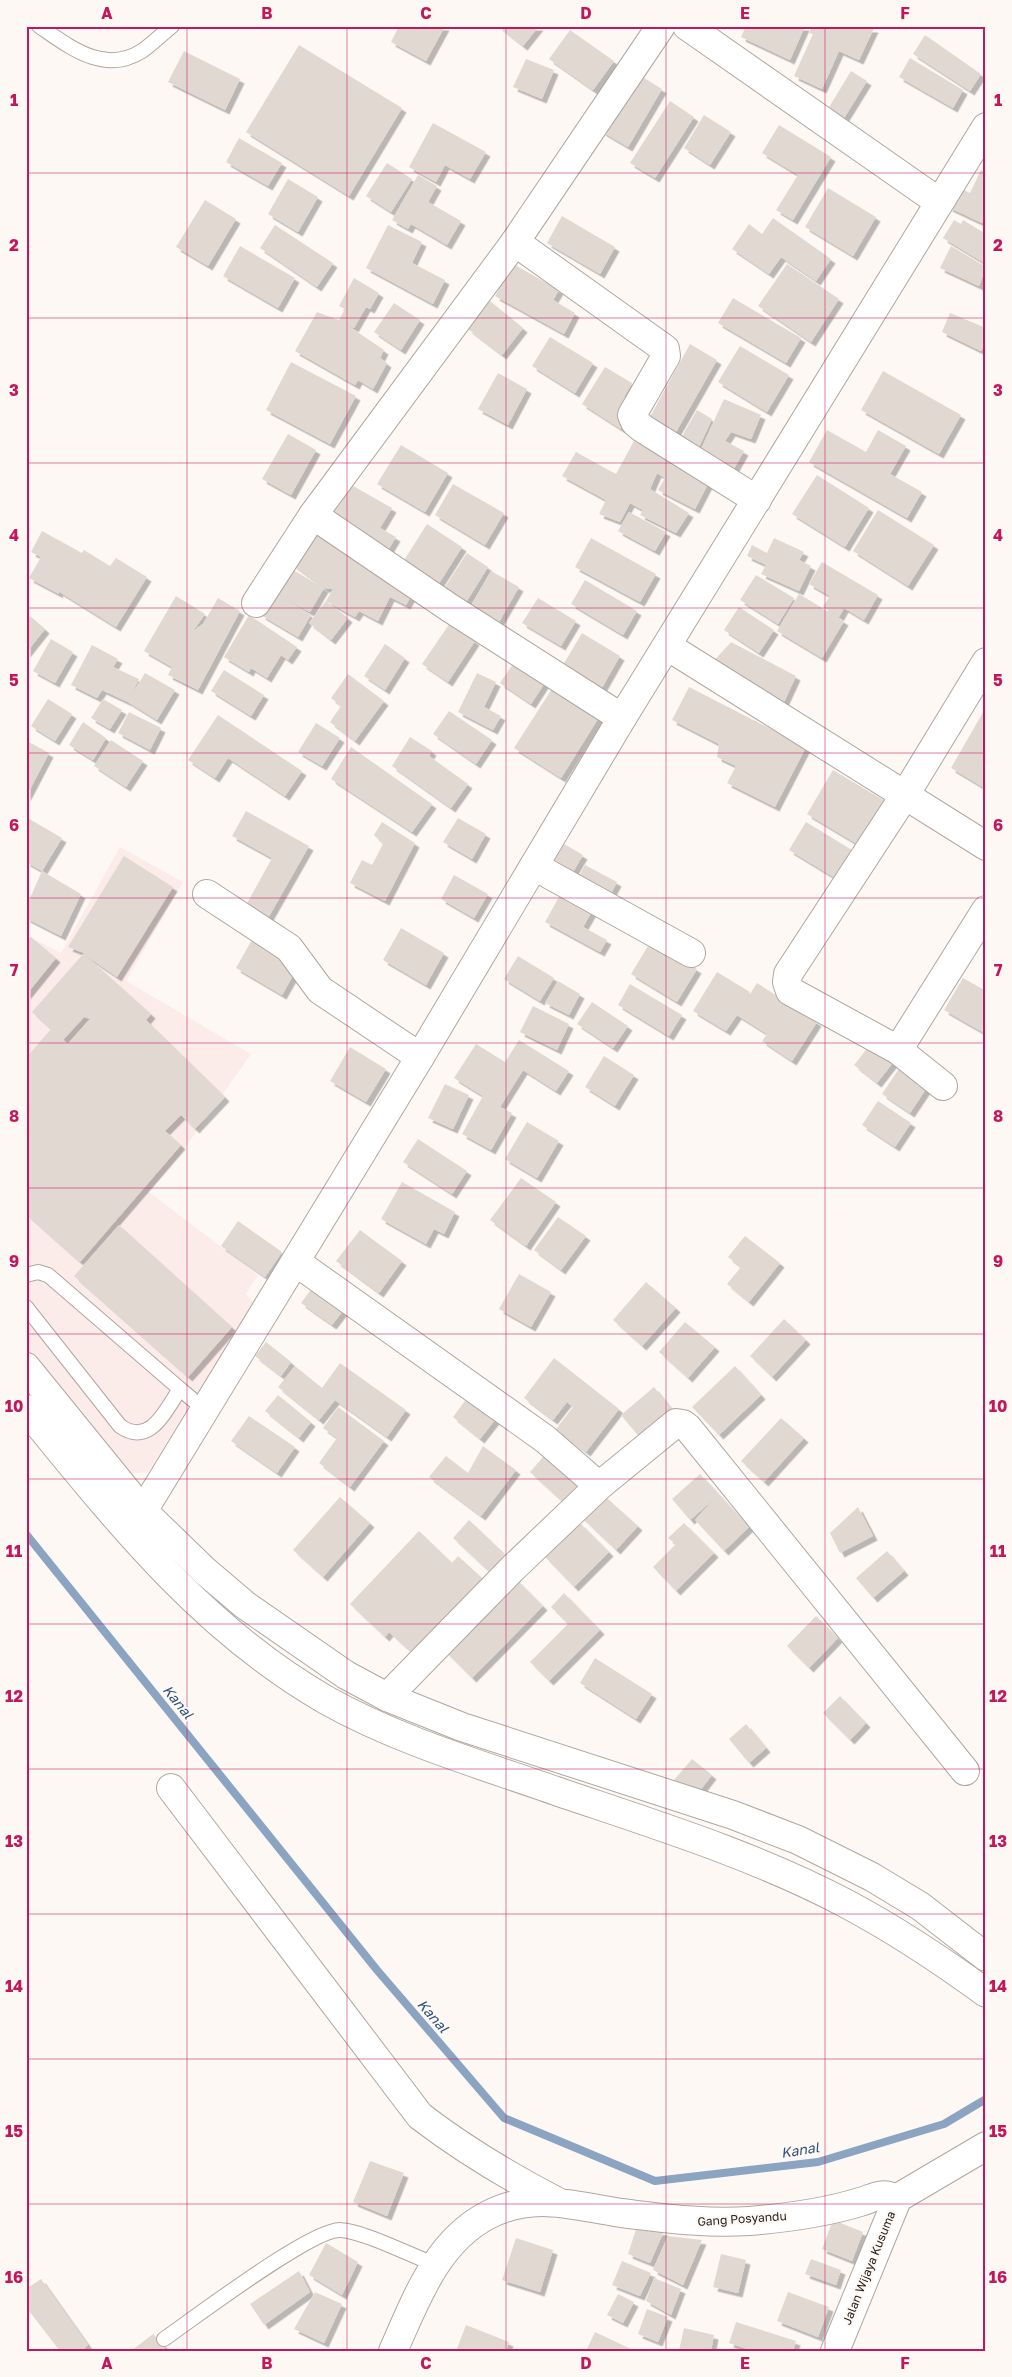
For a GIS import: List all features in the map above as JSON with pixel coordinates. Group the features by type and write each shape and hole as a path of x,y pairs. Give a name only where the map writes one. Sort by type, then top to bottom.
{"main road":[{"path":"256,603 313,514 515,242 661,26"},
{"path":"687,26 939,202"},
{"path":"143,1511 420,1057 622,718 986,127"},
{"path":"515,242 665,348 666,356 632,415 633,419 642,428 757,500"},
{"path":"313,514 450,608 622,718"},
{"path":"667,646 986,846"},
{"path":"943,1086 898,1050 790,991 787,982 788,974 905,795 986,662"},
{"path":"534,866 691,953"},
{"path":"207,894 289,948 320,990 420,1057"},
{"path":"898,1050 986,910"},
{"path":"296,1262 545,1439 599,1486"},
{"path":"26,1367 143,1511 205,1572 246,1605 346,1675 387,1697 462,1727 723,1812 798,1840 872,1877 920,1906 986,1956"},
{"path":"26,1409 129,1535 182,1589 232,1635 326,1700 375,1724 454,1755 722,1848 789,1876 844,1902 896,1932 986,1993"},
{"path":"387,1697 512,1569 599,1486 676,1423 683,1424 965,1771"},
{"path":"294,1679 311,1652"},
{"path":"171,1788 420,2116 456,2144 497,2170 556,2201"},
{"name":"Jalan Wijaya Kusuma","path":"835,2351 896,2198 986,2146"},
{"name":"Gang Posyandu","path":"556,2201 692,2222 748,2221 797,2215 837,2209 880,2194 888,2194 896,2198"},
{"path":"393,2351 434,2264 461,2232 489,2214 518,2203 556,2201"}],"lane":[{"path":"39,26 81,54 103,60 123,60 142,51 172,26"},
{"path":"26,1275 38,1272 48,1275 205,1410"},
{"path":"26,1307 120,1426 129,1432 139,1434 150,1430 180,1389"},
{"path":"164,2339 300,2245 326,2231 340,2229 355,2233 434,2264"}],"shaded area":[{"path":"120,847 183,882 126,981 251,1054 182,1152 149,1192 258,1275 246,1294 254,1303 148,1472 121,1475 26,1355 26,935 61,953"}],"building":[{"path":"399,26 445,26 426,61 391,42"},
{"path":"498,26 539,26 523,46"},
{"path":"746,26 805,26 790,60 741,37"},
{"path":"812,26 874,28 859,60 839,51 822,89 794,76 813,34 809,33"},
{"path":"570,30 614,61 593,90 549,59"},
{"path":"925,35 981,74 970,91 913,54"},
{"path":"299,45 402,108 349,196 246,132"},
{"path":"184,51 240,79 225,110 168,82"},
{"path":"910,58 963,90 953,108 899,77"},
{"path":"526,59 554,70 542,99 513,87"},
{"path":"851,71 867,81 841,123 825,114"},
{"path":"636,73 662,89 628,147 601,131"},
{"path":"670,101 694,117 655,178 630,163"},
{"path":"704,115 731,132 710,165 684,148"},
{"path":"433,123 486,152 470,179 445,165 436,182 409,167"},
{"path":"779,125 831,157 793,220 776,210 798,175 762,153"},
{"path":"239,138 282,163 268,186 226,162"},
{"path":"387,163 412,179 391,212 366,196"},
{"path":"981,170 986,173 986,216 982,223 948,207 958,187 970,193"},
{"path":"418,175 437,186 428,202 461,221 447,245 411,224 408,229 392,220"},
{"path":"288,179 318,197 298,232 268,214"},
{"path":"828,188 876,217 853,256 805,227"},
{"path":"205,200 236,219 208,266 176,247"},
{"path":"562,216 615,247 600,274 547,243"},
{"path":"773,218 831,259 816,281 781,257 769,274 732,249 749,224 762,234"},
{"path":"954,220 961,224 963,220 986,234 986,264 943,238"},
{"path":"275,225 333,263 317,287 260,248"},
{"path":"388,225 422,242 412,263 445,280 433,304 366,268"},
{"path":"240,246 295,278 278,308 223,276"},
{"path":"951,246 986,267 979,286 940,268"},
{"path":"513,264 559,290 553,300 575,313 564,334 495,296"},
{"path":"787,264 839,299 811,342 758,306"},
{"path":"354,278 379,293 370,309 366,307 354,328 344,323 384,350 380,358 387,363 373,389 358,380 355,385 295,351 317,312 339,320 345,309 339,306"},
{"path":"733,298 801,338 786,363 718,323"},
{"path":"490,301 523,328 502,355 468,329"},
{"path":"394,303 420,320 401,350 374,332"},
{"path":"950,313 986,328 986,341 981,351 942,332"},
{"path":"550,337 593,363 575,393 532,366"},
{"path":"690,344 717,360 672,439 646,424"},
{"path":"740,346 789,375 767,412 718,382"},
{"path":"291,362 356,396 330,444 266,410"},
{"path":"605,367 632,383 624,397 636,405 621,429 582,404"},
{"path":"883,371 961,415 939,454 861,410"},
{"path":"498,373 527,389 508,425 478,409"},
{"path":"724,399 761,415 751,439 731,432 725,441 744,451 731,474 697,458"},
{"path":"697,410 712,419 699,447 681,438"},
{"path":"827,430 866,452 878,430 906,446 890,474 922,492 907,518 809,462"},
{"path":"288,434 316,450 291,495 262,479"},
{"path":"634,441 709,482 695,509 658,490 665,478 657,473 650,489 689,513 676,533 640,515 643,510 630,503 620,522 599,514 606,500 562,476 576,452 616,474"},
{"path":"401,445 448,473 425,512 377,484"},
{"path":"817,475 869,508 845,547 792,514"},
{"path":"346,482 392,508 380,528 396,537 387,552 326,516"},
{"path":"453,484 504,513 485,545 435,515"},
{"path":"878,510 934,545 908,586 853,551"},
{"path":"629,512 666,532 655,551 618,531"},
{"path":"427,524 462,547 436,588 401,565"},
{"path":"316,527 355,552 350,559 379,575 415,589 406,605 390,597 378,621 359,611 355,617 326,601 333,589 324,588 292,564"},
{"path":"42,531 82,553 84,550 110,566 116,558 147,577 116,627 58,591 59,594 29,578 41,557 31,552"},
{"path":"591,538 656,574 640,602 575,567"},
{"path":"774,538 804,552 799,560 811,566 799,591 761,574 766,565 747,556 752,545 767,553"},
{"path":"467,553 488,567 463,607 441,593"},
{"path":"822,562 878,595 864,620 844,608 839,617 823,607 830,596 809,584"},
{"path":"288,567 324,588 310,612 283,598 311,615 298,637 261,615"},
{"path":"491,571 519,587 499,622 471,606"},
{"path":"756,575 794,598 778,624 740,600"},
{"path":"585,580 637,611 623,635 571,604"},
{"path":"799,594 844,621 822,658 777,631"},
{"path":"176,596 205,614 193,631 203,624 218,598 240,611 198,690 168,675 172,667 144,651"},
{"path":"538,598 576,621 561,646 522,623"},
{"path":"326,601 348,618 331,640 309,623"},
{"path":"739,607 774,630 759,653 724,630"},
{"path":"249,615 297,647 288,660 281,655 267,678 251,668 249,672 224,657"},
{"path":"30,616 45,629 26,653 26,621"},
{"path":"450,623 475,641 448,682 422,664"},
{"path":"582,633 620,656 599,693 560,670"},
{"path":"51,639 73,652 55,683 33,671"},
{"path":"731,642 796,676 784,702 711,664"},
{"path":"385,644 405,658 385,690 364,676"},
{"path":"92,645 118,659 113,667 139,679 129,699 145,673 175,690 157,720 128,702 102,690 97,698 71,685"},
{"path":"515,661 546,681 531,704 500,683"},
{"path":"224,670 264,695 251,716 211,691"},
{"path":"477,673 496,682 484,707 501,716 493,730 458,712"},
{"path":"348,674 384,701 355,741 330,722 341,706 331,698"},
{"path":"555,684 601,714 561,778 514,748"},
{"path":"689,687 806,747 775,807 727,783 736,766 717,757 719,744 672,720"},
{"path":"48,699 72,714 55,741 31,726"},
{"path":"103,699 122,710 110,729 91,718"},
{"path":"986,707 986,789 951,768"},
{"path":"449,711 492,740 476,764 433,734"},
{"path":"129,712 161,728 150,750 118,733"},
{"path":"218,715 302,771 285,796 228,758 215,778 188,760"},
{"path":"83,722 106,738 93,760 69,745"},
{"path":"316,723 340,738 322,766 298,752"},
{"path":"410,737 432,751 429,756 468,784 451,808 392,766"},
{"path":"111,740 143,761 126,787 94,766"},
{"path":"27,741 49,753 26,797 26,743"},
{"path":"351,747 432,804 412,832 331,779"},
{"path":"833,770 890,804 864,848 807,814"},
{"path":"246,811 309,846 268,918 246,905 272,858 232,836"},
{"path":"26,817 62,838 42,871 26,862"},
{"path":"458,818 486,834 472,859 443,842"},
{"path":"382,822 415,843 385,901 350,883 362,860 372,865 383,844 374,835"},
{"path":"806,822 852,850 835,878 789,850"},
{"path":"564,844 583,855 570,877 551,866"},
{"path":"124,856 173,887 117,977 85,955 151,1014 146,1020 225,1097 195,1129 181,1115 165,1131 181,1145 80,1262 26,1214 26,1058 51,1029 32,1012 84,953 68,947","holes":["84,1017 90,1019 68,1044 63,1040"]},
{"path":"585,865 617,882 608,899 576,881"},
{"path":"42,871 81,894 61,936 26,918 26,907"},
{"path":"454,875 488,894 474,918 441,899"},
{"path":"559,897 575,905 581,899 595,906 583,927 607,940 600,952 545,922"},
{"path":"401,928 444,953 426,985 383,960"},
{"path":"254,936 300,963 282,995 236,968"},
{"path":"31,937 56,958 26,995 26,942"},
{"path":"651,941 697,969 677,1002 631,974"},
{"path":"518,956 554,978 540,1001 504,979"},
{"path":"717,972 750,992 743,1005 757,983 817,1022 792,1061 762,1041 767,1034 737,1015 726,1031 693,1011"},
{"path":"963,978 986,991 986,1034 944,1010"},
{"path":"558,981 580,994 569,1015 545,1003"},
{"path":"630,984 682,1015 669,1036 618,1005"},
{"path":"592,1002 628,1026 613,1048 577,1024"},
{"path":"533,1006 569,1024 557,1050 520,1032"},
{"path":"519,1040 569,1071 556,1091 523,1070 500,1107 512,1113 491,1150 462,1134 483,1096 454,1078 476,1044 505,1062"},
{"path":"873,1041 895,1060 877,1083 854,1065"},
{"path":"350,1047 386,1069 366,1102 330,1081"},
{"path":"604,1056 634,1075 615,1106 585,1087"},
{"path":"902,1064 930,1083 910,1113 882,1094"},
{"path":"445,1084 469,1095 453,1129 428,1118"},
{"path":"878,1101 911,1123 895,1147 862,1125"},
{"path":"527,1122 559,1141 537,1178 505,1159"},
{"path":"418,1139 467,1171 452,1194 403,1162"},
{"path":"521,1178 556,1202 526,1246 490,1220"},
{"path":"402,1182 455,1212 444,1234 434,1229 426,1244 381,1219"},
{"path":"558,1217 586,1236 561,1270 534,1250"},
{"path":"238,1221 282,1252 265,1277 221,1246"},
{"path":"119,1225 232,1327 188,1377 74,1276"},
{"path":"360,1230 402,1261 379,1293 336,1261"},
{"path":"745,1236 780,1263 749,1302 727,1284 741,1267 728,1257"},
{"path":"519,1274 551,1292 531,1327 499,1309"},
{"path":"318,1280 349,1303 332,1325 301,1303"},
{"path":"646,1282 676,1308 642,1346 613,1320"},
{"path":"784,1319 806,1340 772,1377 750,1356"},
{"path":"685,1322 715,1347 688,1378 659,1352"},
{"path":"266,1342 291,1362 281,1376 255,1356"},
{"path":"554,1358 619,1409 586,1452 556,1429 573,1407 567,1402 553,1420 524,1398"},
{"path":"340,1363 406,1410 387,1437 335,1400 319,1420 278,1387 295,1366 322,1388"},
{"path":"735,1366 761,1395 719,1435 692,1407"},
{"path":"654,1387 674,1412 641,1439 621,1415"},
{"path":"473,1390 501,1412 480,1439 453,1417"},
{"path":"278,1395 311,1422 299,1438 265,1411"},
{"path":"338,1407 384,1441 350,1487 319,1463 337,1438 323,1428"},
{"path":"249,1416 295,1447 277,1473 231,1441"},
{"path":"781,1418 804,1438 764,1482 741,1461"},
{"path":"483,1446 516,1470 481,1516 429,1477 446,1456 468,1473"},
{"path":"550,1449 585,1482 565,1504 530,1472"},
{"path":"700,1474 749,1527 724,1551 695,1520 714,1499 690,1520 672,1499"},
{"path":"600,1492 638,1526 616,1550 579,1515"},
{"path":"340,1497 370,1523 323,1577 293,1550"},
{"path":"858,1507 873,1536 840,1553 830,1533"},
{"path":"469,1520 511,1560 495,1577 453,1538"},
{"path":"580,1523 609,1552 574,1587 545,1557"},
{"path":"684,1523 714,1553 676,1591 653,1567 676,1544 668,1538"},
{"path":"419,1531 452,1563 458,1556 483,1579 414,1655 389,1632 385,1637 350,1604"},
{"path":"887,1551 904,1571 873,1598 856,1578"},
{"path":"513,1576 543,1606 472,1678 442,1648"},
{"path":"564,1593 600,1630 549,1681 530,1662 568,1624 551,1607"},
{"path":"816,1616 838,1638 809,1668 787,1646"},
{"path":"595,1658 652,1694 636,1719 580,1683"},
{"path":"840,1696 866,1723 850,1740 823,1713"},
{"path":"746,1724 766,1748 749,1763 729,1739"},
{"path":"692,1759 712,1775 695,1797 674,1780"},
{"path":"370,2161 404,2173 387,2216 353,2202"},
{"path":"833,2220 863,2232 852,2261 822,2249"},
{"path":"636,2229 664,2231 650,2263 628,2254"},
{"path":"668,2236 702,2240 683,2285 653,2270"},
{"path":"516,2238 553,2250 540,2292 502,2280"},
{"path":"326,2243 358,2262 342,2295 309,2275"},
{"path":"721,2254 746,2260 738,2293 713,2287"},
{"path":"811,2259 841,2270 836,2285 805,2274"},
{"path":"622,2261 651,2273 640,2296 612,2285"},
{"path":"299,2271 310,2292 264,2325 250,2304"},
{"path":"654,2278 681,2289 671,2315 646,2301"},
{"path":"41,2279 88,2345 82,2351 60,2351 26,2307 26,2289"},
{"path":"315,2292 342,2304 324,2343 294,2329"},
{"path":"788,2292 829,2307 818,2337 777,2321"},
{"path":"618,2294 634,2302 623,2323 607,2315"},
{"path":"647,2309 668,2317 658,2342 638,2334"},
{"path":"736,2322 796,2341 793,2351 754,2351 729,2343"},
{"path":"466,2325 509,2342 506,2351 456,2351"},
{"path":"684,2328 714,2335 711,2351 679,2351"},
{"path":"595,2332 631,2349 630,2351 586,2351"},
{"path":"153,2334 166,2347 161,2351 131,2351"}],"waterway":[{"name":"Kanal","path":"26,1534 377,1970 504,2118 655,2181 818,2162 944,2124 986,2099"}]}
